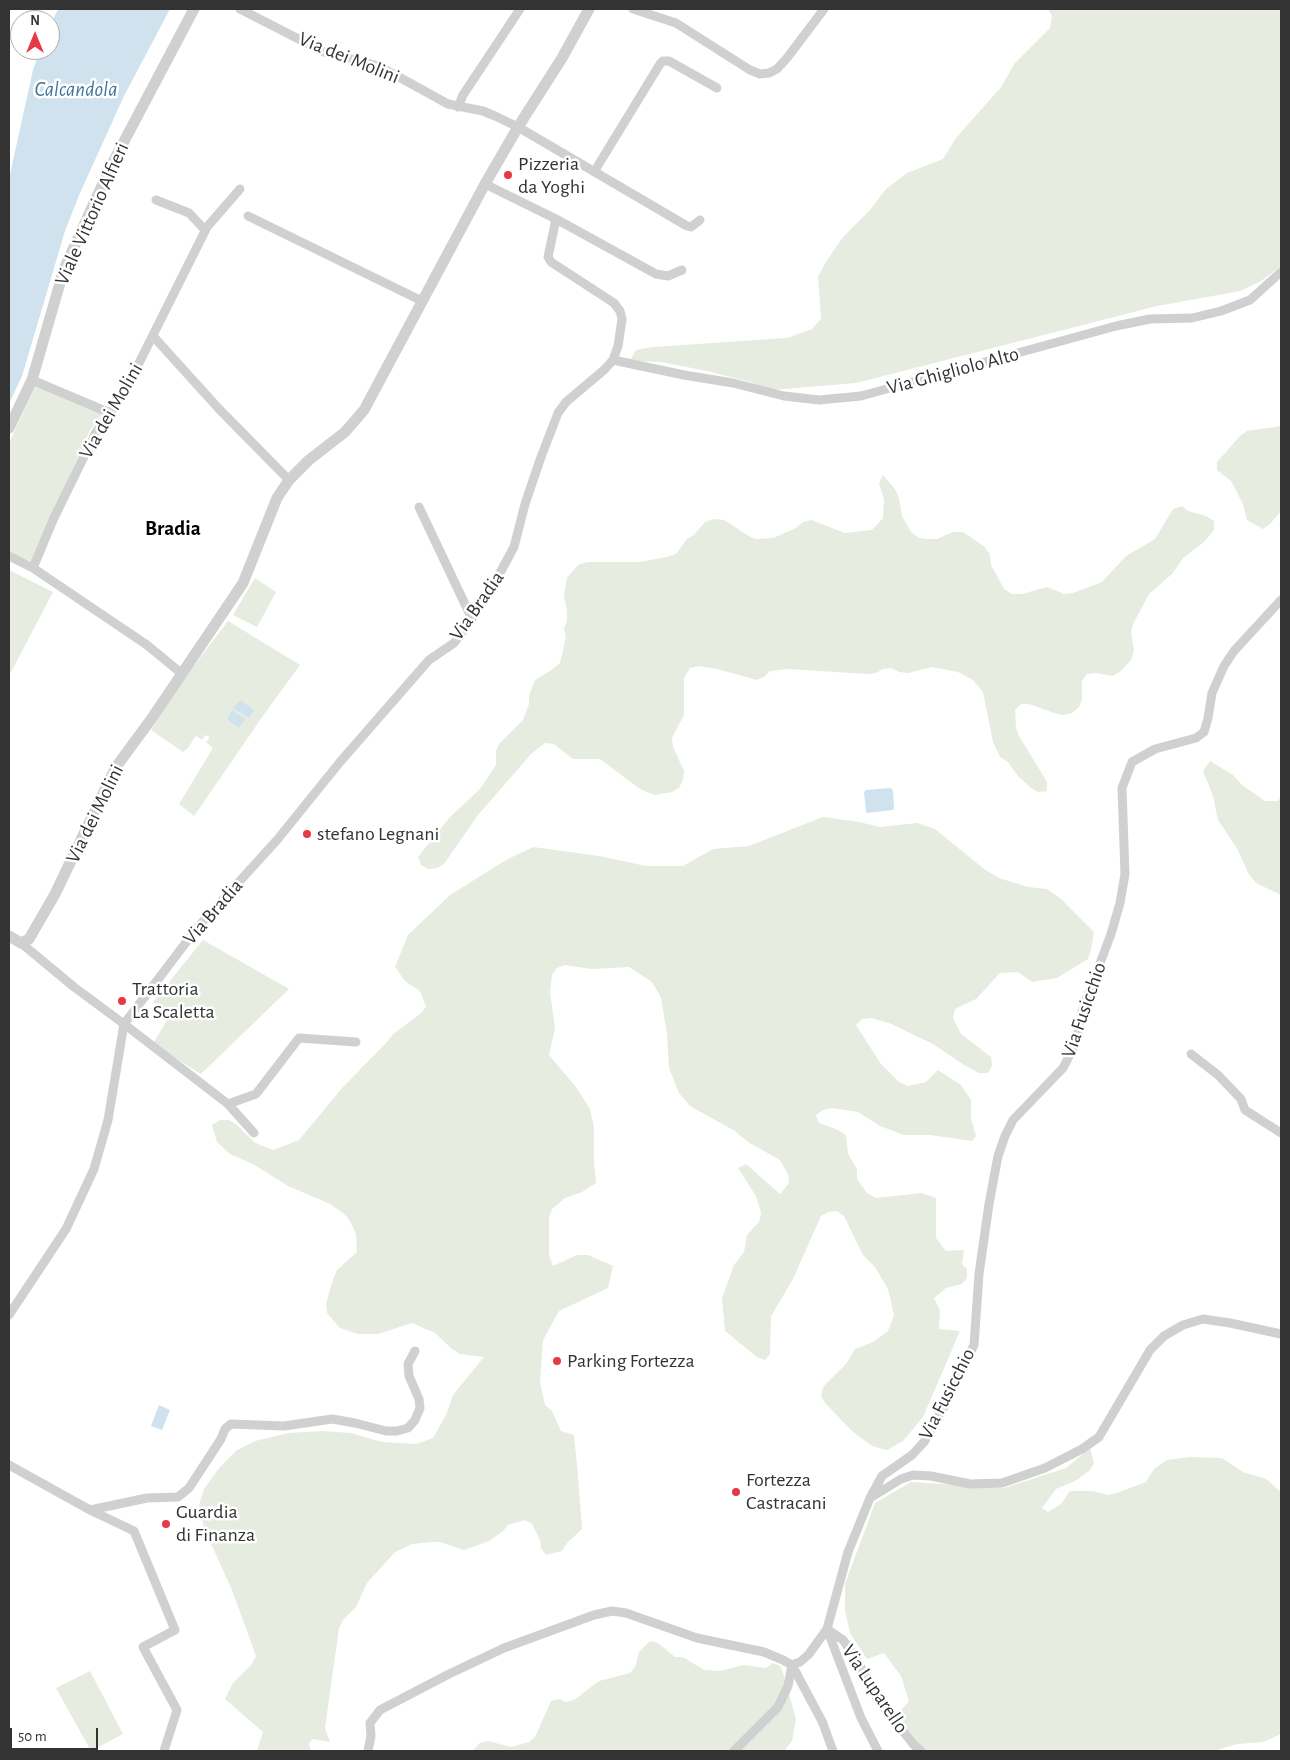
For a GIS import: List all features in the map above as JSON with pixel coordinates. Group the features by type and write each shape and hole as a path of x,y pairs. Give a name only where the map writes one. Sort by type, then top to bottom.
{"street":[{"name":"Viale Vittorio Alfieri","path":"9,428 32,380 64,269 111,166 194,9"},
{"name":"Via dei Molini","path":"240,9 324,52 379,66 448,104 484,112 518,127"},
{"path":"458,107 463,95 520,9"},
{"name":"Via dei Molini","path":"21,943 29,939 55,894 116,767 152,718 243,583 277,498 289,480 309,460 345,432 364,410 485,184 518,127 562,58 589,9"},
{"path":"634,9 676,23 750,70 760,74 769,74 777,69 824,9"},
{"path":"594,172 660,64 664,61 669,61 717,88"},
{"path":"518,127 687,226 691,227 700,220"},
{"path":"485,184 556,219 656,274 668,276 682,270"},
{"name":"Via dei Molini","path":"32,568 96,432 130,380 206,230 240,189"},
{"path":"156,200 189,213 206,230"},
{"path":"248,216 422,301"},
{"path":"556,219 548,257 552,262 614,303 620,311 622,319 618,346 613,360"},
{"name":"Via Ghigliolo Alto","path":"613,360 733,383 784,396 820,400 861,396 1116,326 1150,319 1192,318 1221,311 1250,300 1281,272"},
{"name":"Via dei Molini","path":"153,336 219,409 289,480"},
{"name":"Via Bradia","path":"9,1315 66,1229 94,1168 110,1111 124,1024 197,928 277,840 340,762 429,660 454,643 472,619 489,593 514,547 541,457 558,413 566,402 613,360"},
{"path":"32,380 110,413"},
{"path":"419,507 472,619"},
{"path":"9,556 32,568 147,645 181,673"},
{"name":"Via Fusicchio","path":"870,1498 882,1476 912,1455 924,1442 974,1345 979,1274 998,1156 1013,1120 1063,1068 1076,1043 1082,1011 1111,934 1120,903 1125,874 1122,788 1132,762 1155,749 1196,738 1204,732 1212,693 1224,666 1234,651 1281,600"},
{"path":"9,936 21,943 74,987 228,1104 254,1133"},
{"path":"228,1104 256,1094 299,1038 356,1042"},
{"path":"1191,1054 1218,1076 1241,1099 1245,1110 1281,1133"},
{"path":"792,1665 800,1662 809,1654 827,1629 848,1552 870,1498 901,1479 913,1475 931,1476 970,1484 1002,1483 1045,1468 1082,1449 1099,1437 1150,1350 1164,1336 1183,1325 1203,1319 1281,1334"},
{"path":"90,1510 147,1498 178,1497 189,1488 221,1439 225,1429 231,1424 284,1426 332,1419 355,1422 386,1431 408,1428 415,1420 420,1408 419,1399 409,1376 408,1364 415,1351"},
{"path":"9,1465 90,1510 134,1531 175,1630 143,1647 177,1710 164,1751"},
{"path":"368,1751 371,1736 370,1723 380,1710 448,1674 496,1652 594,1615 612,1611 626,1613 697,1638 764,1652 792,1665 822,1721 833,1751"},
{"path":"827,1629 861,1718 878,1751"},
{"name":"Via Luparello","path":"827,1629 843,1640 857,1660 879,1702 921,1751"},
{"path":"734,1751 778,1707 788,1686 792,1665"}],"shaded area":[{"path":"1048,9 1281,9 1281,266 1261,281 1240,291 1157,306 856,383 771,390 750,382 707,371 661,362 634,361 631,359 636,350 653,347 787,338 812,329 821,319 818,277 843,237 870,210 886,189 907,173 943,159 956,138 1002,86 1014,64 1050,28 1052,16"},
{"path":"36,385 102,414 90,430 32,562 9,551 9,443"},
{"path":"1281,426 1281,511 1263,529 1247,520 1243,504 1231,481 1217,470 1217,462 1240,436 1247,431"},
{"path":"883,475 895,489 899,498 902,516 911,532 919,538 937,539 953,532 963,532 985,547 990,555 991,565 1004,589 1012,594 1022,594 1047,587 1064,594 1073,593 1102,582 1126,556 1155,539 1173,509 1182,506 1188,511 1206,516 1214,521 1214,530 1204,542 1183,558 1173,573 1149,594 1133,624 1131,632 1134,651 1131,660 1120,672 1112,676 1096,673 1087,674 1082,681 1082,699 1079,707 1072,713 1062,715 1029,704 1021,704 1015,710 1016,728 1019,736 1047,782 1047,791 1038,792 1031,788 1018,776 1008,762 1000,757 993,742 983,692 973,680 958,672 932,667 908,673 899,672 891,668 867,674 788,669 770,671 764,677 757,680 699,666 690,668 684,678 684,715 672,738 673,747 684,771 683,780 679,788 672,792 655,795 640,789 600,759 573,759 554,744 545,743 531,754 478,815 444,864 437,868 428,869 421,865 418,857 450,817 480,789 496,765 496,751 499,744 523,720 535,680 560,663 566,637 564,629 567,611 564,595 567,578 578,565 587,562 640,562 676,554 687,539 694,535 705,522 714,519 724,520 755,539 773,538 796,528 803,522 811,520 845,533 872,530 883,518 884,500 879,483"},
{"path":"9,570 53,592 9,676"},
{"path":"255,578 276,592 257,627 233,615"},
{"path":"228,621 300,665 194,816 179,804 213,748 206,742 210,737 205,735 202,740 196,736 183,752 151,730 177,688"},
{"path":"1210,761 1233,775 1242,785 1265,801 1278,801 1281,796 1281,895 1256,883 1248,873 1238,850 1218,820 1213,796 1203,771"},
{"path":"823,817 880,827 917,823 935,829 984,869 999,878 1028,887 1047,889 1061,899 1094,932 1088,959 1057,978 1032,982 1018,972 1000,973 976,999 955,1009 953,1018 961,1034 991,1057 992,1066 988,1073 979,1073 933,1044 889,1023 871,1018 862,1019 856,1025 881,1064 899,1082 908,1086 926,1082 938,1070 961,1085 971,1100 971,1119 976,1136 972,1141 930,1135 904,1135 880,1126 858,1112 832,1108 823,1110 816,1115 819,1123 846,1135 848,1154 857,1169 857,1179 867,1193 876,1198 922,1193 936,1198 936,1238 946,1251 964,1250 962,1264 967,1269 967,1278 962,1284 946,1288 934,1298 940,1310 939,1329 960,1331 923,1417 903,1441 887,1450 872,1446 852,1431 825,1403 821,1396 823,1387 846,1364 855,1349 873,1342 888,1331 894,1315 888,1289 875,1267 863,1255 844,1216 837,1211 828,1212 821,1216 793,1279 771,1316 770,1354 765,1360 757,1357 725,1331 722,1298 734,1265 744,1252 747,1235 759,1222 761,1213 756,1196 738,1168 746,1164 780,1194 789,1183 788,1174 780,1160 748,1142 735,1131 690,1106 679,1093 669,1068 667,1034 661,998 652,982 629,967 591,969 565,965 557,968 552,975 550,992 555,1029 549,1055 576,1087 590,1109 594,1127 596,1183 582,1192 565,1198 552,1209 549,1218 549,1255 553,1266 577,1255 588,1255 613,1266 608,1288 559,1311 543,1340 540,1381 545,1405 552,1411 561,1431 574,1435 582,1529 567,1543 562,1551 546,1555 541,1548 540,1540 532,1524 525,1520 508,1525 489,1541 464,1550 440,1542 432,1542 412,1544 395,1552 367,1583 356,1607 343,1620 339,1628 325,1728 330,1742 312,1739 309,1744 311,1751 257,1751 263,1732 225,1699 233,1683 251,1665 256,1656 232,1590 204,1528 199,1505 204,1489 219,1468 237,1450 255,1441 289,1433 322,1431 351,1433 382,1442 416,1444 433,1438 446,1415 453,1395 484,1357 460,1354 435,1333 412,1323 378,1334 358,1334 340,1328 327,1313 326,1304 337,1270 357,1252 356,1234 349,1219 330,1204 288,1186 253,1164 230,1154 217,1142 212,1125 220,1120 229,1120 237,1125 255,1143 273,1150 299,1140 343,1087 392,1035 420,1014 426,1007 420,991 405,981 395,967 408,935 450,895 506,860 533,847 599,856 646,866 683,866 713,849 749,846"},
{"path":"203,940 289,989 201,1074 153,1044 171,1013 153,1002"},
{"path":"1090,1448 1094,1463 1090,1470 1077,1480 1056,1489 1042,1508 1048,1512 1061,1504 1070,1491 1093,1491 1108,1495 1117,1493 1146,1482 1154,1469 1167,1460 1190,1457 1222,1458 1243,1472 1266,1479 1281,1492 1281,1734 1263,1742 1237,1744 1214,1751 928,1751 915,1742 895,1717 909,1701 901,1676 884,1653 867,1659 850,1633 845,1610 845,1584 875,1503 911,1482 1004,1488 1066,1468"},
{"path":"650,1641 658,1643 675,1657 683,1657 704,1670 720,1671 743,1665 766,1668 773,1663 780,1666 796,1719 792,1741 784,1751 475,1751 474,1749 480,1743 488,1741 511,1747 529,1742 535,1737 551,1701 559,1699 566,1702 574,1700 599,1681 630,1673 635,1667 639,1652"},
{"path":"90,1671 123,1734 91,1751 56,1688"}],"water":[{"name":"Calcandola","path":"170,9 124,96 80,193 65,231 22,376 9,404 9,179 36,60 60,60 60,10 58,10"},
{"path":"240,700 254,710 249,718 233,708"},
{"path":"232,710 245,719 239,728 227,719"},
{"path":"891,788 893,791 893,810 867,813 864,792 866,790"},
{"path":"159,1405 170,1410 162,1430 151,1426"}],"place":[{"name":"Pizzeria da Yoghi","path":"508,175"},
{"name":"stefano Legnani","path":"307,834"},
{"name":"Trattoria La Scaletta","path":"122,1001"},
{"name":"Parking Fortezza","path":"557,1361"},
{"name":"Fortezza Castracani","path":"736,1492"},
{"name":"Guardia di Finanza","path":"166,1524"}],"district":[{"name":"Bradia","path":"173,529"}]}
